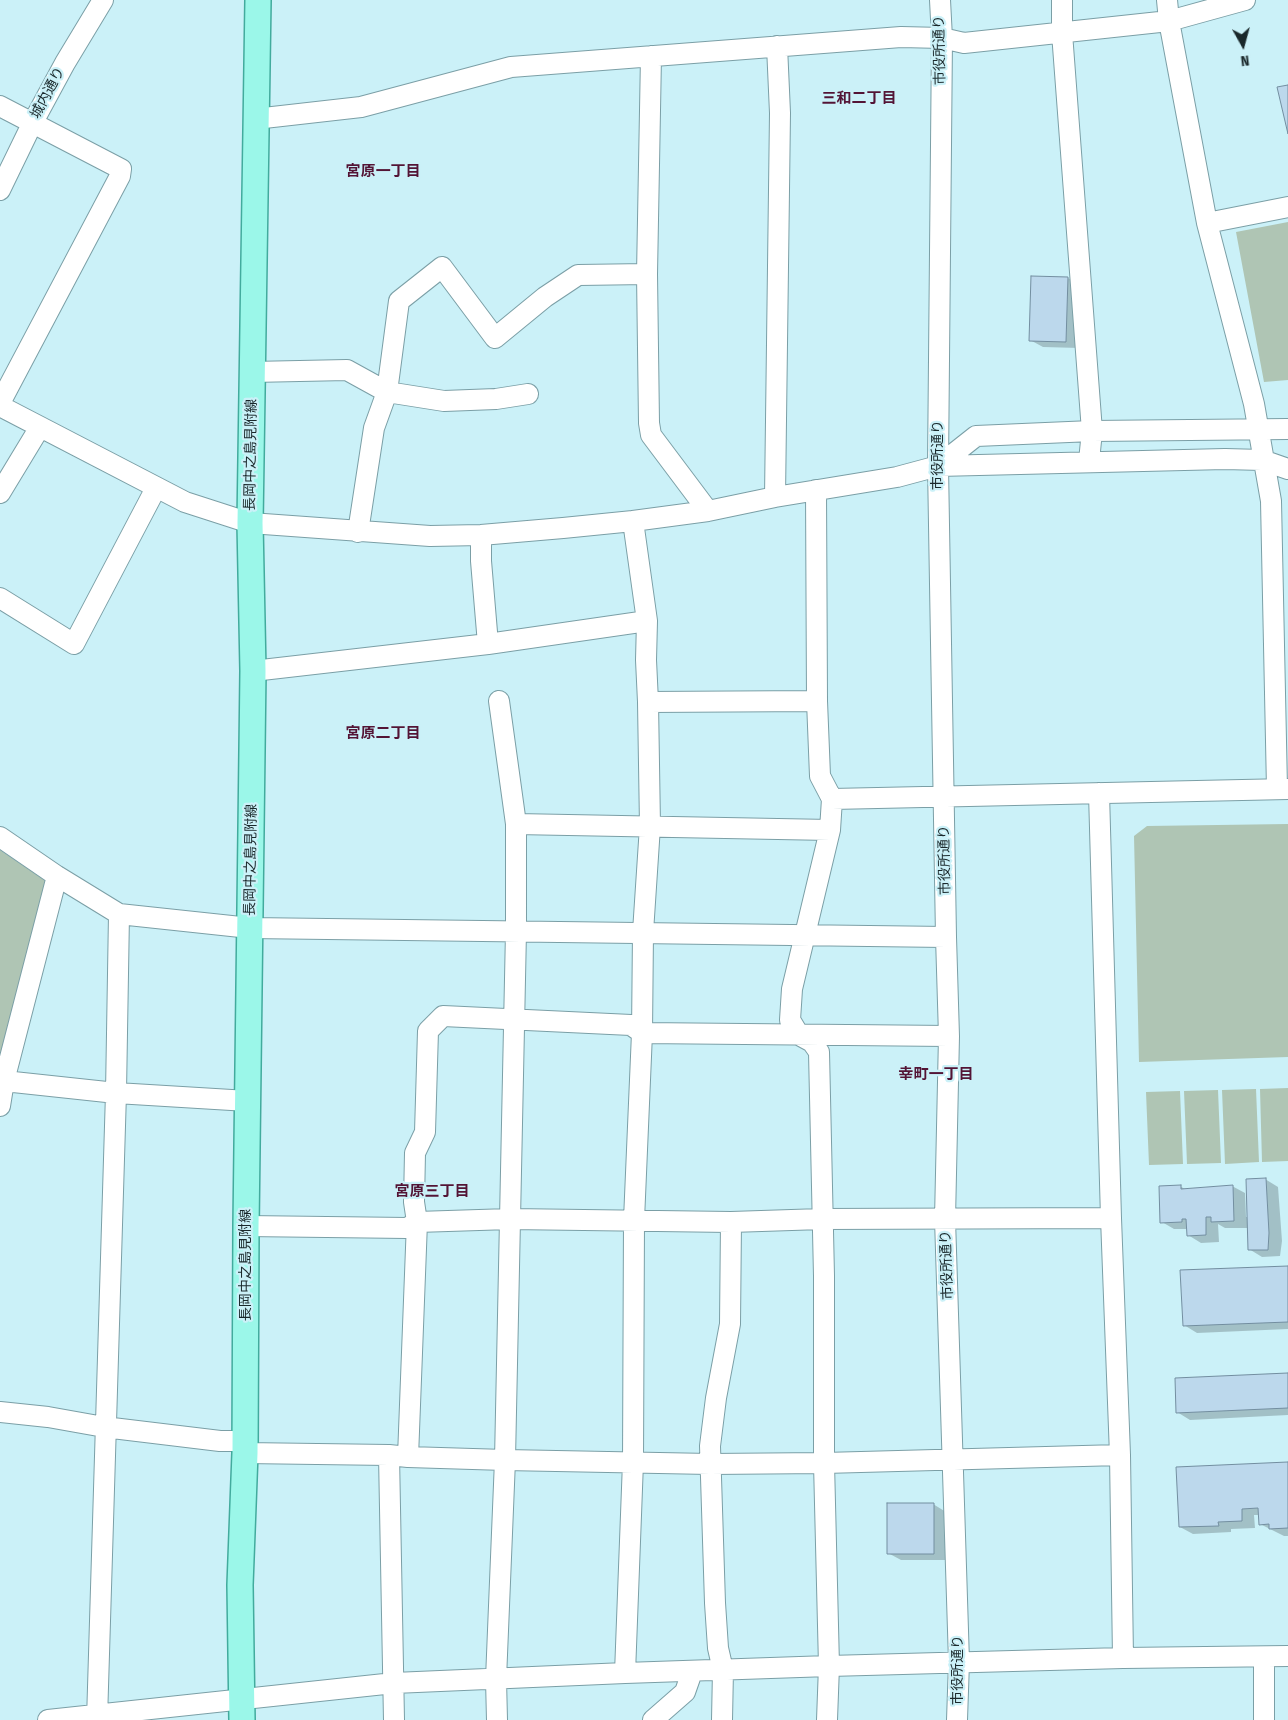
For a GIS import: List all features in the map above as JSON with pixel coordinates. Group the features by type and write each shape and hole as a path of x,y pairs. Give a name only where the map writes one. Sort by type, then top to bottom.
{"main road":[{"name":"長岡中之島見附線","path":"242,1710 240,1585 245,1447 246,1226 254,671 250,523 258,0"}],"street":[{"name":"城内通り","path":"0,190 32,124 65,63 103,0"},
{"name":"市役所通り","path":"940,0 942,38 938,466 949,1036 945,1219 959,1662 958,1720"},
{"path":"1062,0 1062,33 1092,430 1090,462"},
{"path":"832,799 1282,789 1270,501 1254,404 1207,223 1169,21 1167,0"},
{"path":"255,119 361,107 511,67 901,37 942,38 964,43 1169,21 1245,0"},
{"path":"775,497 780,113 777,46"},
{"path":"651,56 647,274 650,435 708,511"},
{"path":"0,106 121,169 120,176 0,404 40,427 185,502 250,523 430,536 481,535 633,521 708,511 775,497 897,477 938,466 1262,460 1288,469"},
{"path":"1207,223 1288,207"},
{"path":"358,532 374,428 386,392 399,301 442,267 495,338 545,297 578,275 647,274"},
{"path":"252,372 347,370 386,392 444,401 496,399 528,394"},
{"path":"0,493 40,427"},
{"path":"938,466 976,436 1092,430 1288,429"},
{"path":"0,598 74,644 156,488"},
{"path":"816,490 817,701 820,776 832,799 830,830 792,989 790,1020 799,1035 812,1042 819,1052 824,1276 824,1463 829,1666 827,1720"},
{"path":"625,1673 633,1462 634,1220 642,1033 644,932 650,826 646,660 647,621 633,521"},
{"path":"481,535 481,561 488,644"},
{"path":"254,671 488,644 647,621"},
{"path":"496,1720 505,1460 516,931 516,824 499,701"},
{"path":"648,702 817,701"},
{"path":"1099,793 1120,1455 1123,1658"},
{"path":"516,824 830,830"},
{"path":"0,837 57,876 119,914 250,928 946,937"},
{"path":"0,1106 2,1079 57,876"},
{"path":"96,1717 116,1093 119,914"},
{"path":"394,1720 399,1456 417,1222 414,1202 415,1153 425,1132 428,1031 442,1016 631,1025 642,1033 949,1036"},
{"path":"2,1079 116,1093 248,1100"},
{"path":"246,1226 407,1228 417,1222 510,1219 731,1222 822,1219 1111,1218"},
{"path":"722,1720 722,1670 715,1612 710,1446 716,1398 730,1324 731,1222"},
{"path":"0,1412 220,1441 245,1447 399,1456 710,1464 824,1463 1120,1455"},
{"path":"1264,1656 1264,1720"},
{"path":"48,1720 242,1710 394,1684 496,1678 959,1662 1288,1656"},
{"path":"653,1720 685,1692 692,1672"}],"green space":[{"path":"1288,222 1288,380 1264,382 1236,232"},
{"path":"1288,824 1288,1057 1139,1062 1134,836 1147,826"},
{"path":"0,850 49,883 0,1068"},
{"path":"1288,1088 1288,1161 1262,1162 1260,1089"},
{"path":"1256,1089 1259,1162 1225,1164 1222,1090"},
{"path":"1218,1090 1221,1163 1187,1164 1184,1091"},
{"path":"1180,1091 1183,1164 1149,1165 1146,1092"}],"building":[{"path":"1288,85 1288,134 1277,87"},
{"path":"1031,276 1068,277 1066,342 1029,341"},
{"path":"1266,1178 1268,1250 1248,1250 1246,1179"},
{"path":"1181,1185 1181,1189 1233,1185 1234,1221 1211,1222 1211,1217 1206,1217 1206,1235 1187,1236 1186,1219 1182,1219 1182,1222 1160,1223 1159,1186"},
{"path":"1288,1266 1288,1322 1183,1326 1180,1270"},
{"path":"1288,1373 1288,1408 1176,1413 1175,1378"},
{"path":"1288,1462 1288,1528 1269,1529 1269,1524 1259,1525 1258,1508 1242,1509 1242,1521 1218,1522 1219,1526 1179,1527 1176,1467"},
{"path":"887,1503 934,1503 934,1554 887,1554"}],"district":[{"name":"三和二丁目","path":"859,99"},
{"name":"宮原一丁目","path":"383,172"},
{"name":"宮原二丁目","path":"383,734"},
{"name":"幸町一丁目","path":"936,1075"},
{"name":"宮原三丁目","path":"432,1192"}]}
